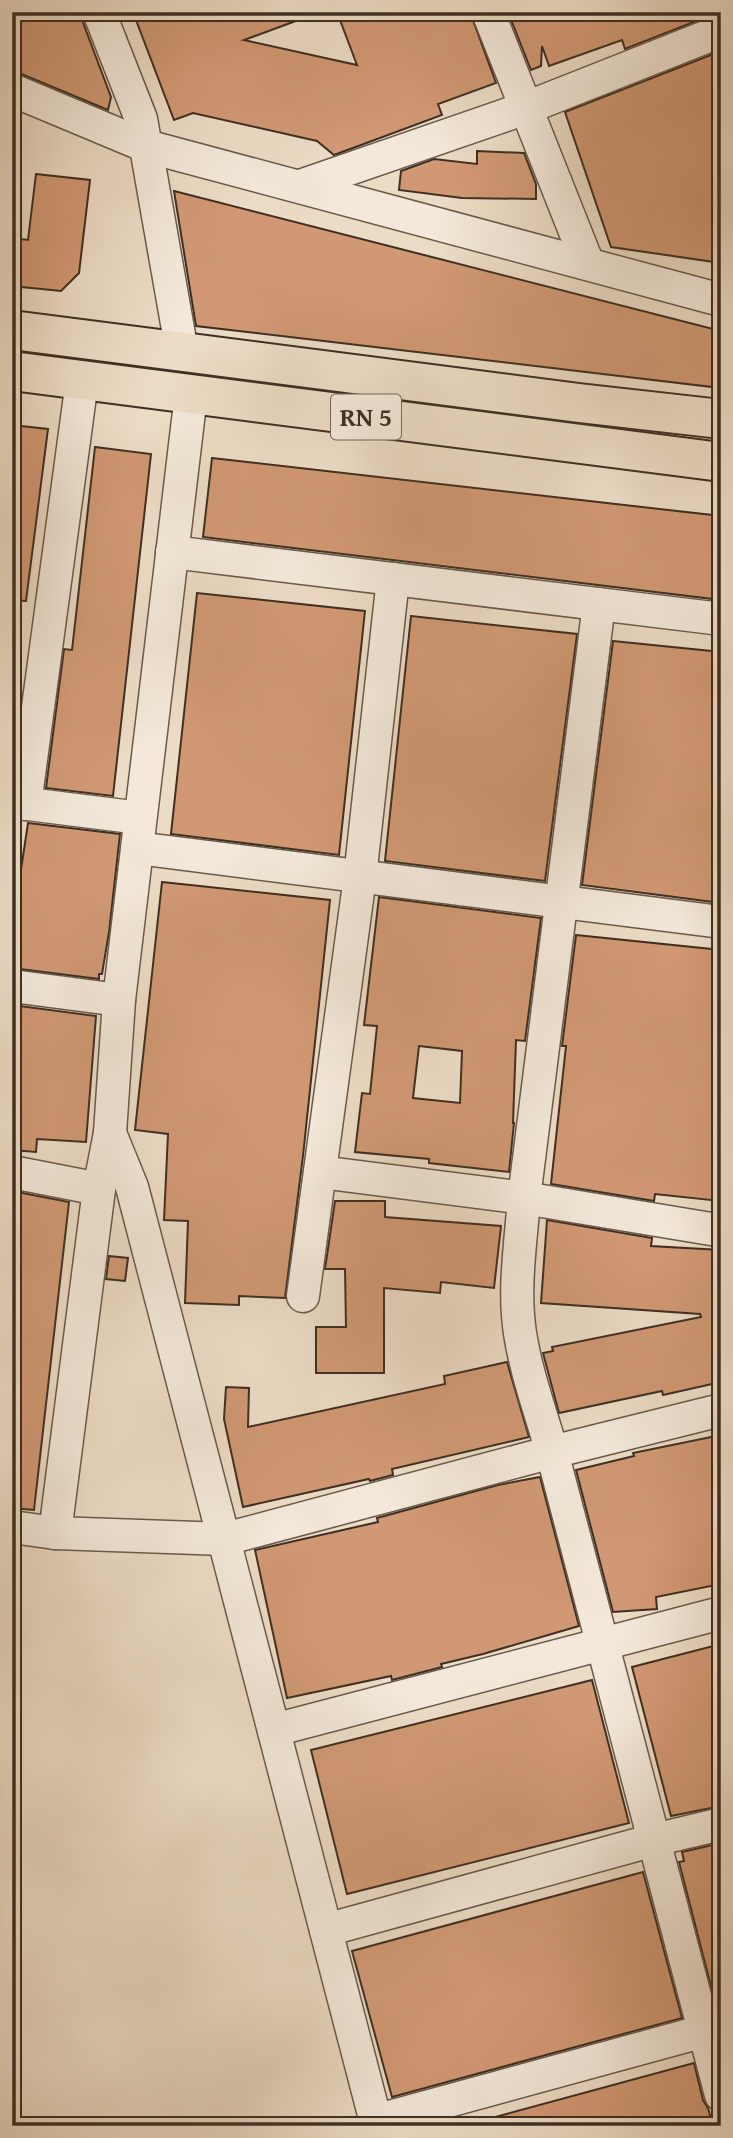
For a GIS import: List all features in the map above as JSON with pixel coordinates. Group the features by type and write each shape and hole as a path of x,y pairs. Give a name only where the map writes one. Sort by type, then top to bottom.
{"main road":[{"name":"RN 5","path":"12,330 721,419"},
{"name":"RN 5","path":"12,372 721,462"}],"street":[{"path":"99,12 141,119 182,352"},
{"path":"488,12 588,264"},
{"path":"300,186 526,108 721,31"},
{"path":"12,90 146,146 721,300"},
{"path":"82,381 19,803 139,833 360,877 721,922"},
{"path":"55,1533 99,1189 110,1133 119,1000 191,395"},
{"path":"172,552 721,619"},
{"path":"303,1296 360,877 393,579"},
{"path":"600,604 524,1198 517,1285 519,1330 721,2095"},
{"path":"12,986 119,1000"},
{"path":"110,1133 132,1187 376,2124 704,2031"},
{"path":"12,1172 99,1189"},
{"path":"320,1172 524,1198 710,1229 721,1227"},
{"path":"12,1527 55,1533 225,1539 721,1410"},
{"path":"274,1730 721,1613"},
{"path":"326,1930 654,1839 721,1824"}],"building":[{"path":"12,12 79,12 111,97 108,110 12,72"},
{"path":"133,12 312,12 312,15 244,40 357,65 337,12 470,12 496,83 438,104 442,115 334,155 317,141 193,113 174,120"},
{"path":"508,12 721,13 625,49 622,40 549,66 542,46 541,66 531,70"},
{"path":"721,51 721,263 611,247 565,112"},
{"path":"477,151 524,153 536,184 536,199 462,198 399,190 401,171 434,159 477,164"},
{"path":"36,174 90,180 79,273 61,291 12,286 12,238 28,240"},
{"path":"174,191 721,331 721,388 196,326"},
{"path":"12,425 48,429 26,601 12,600"},
{"path":"95,447 151,454 113,796 46,788 64,649 72,650"},
{"path":"212,458 721,516 721,600 203,537"},
{"path":"197,593 365,611 339,855 171,834"},
{"path":"411,616 577,634 545,881 385,861"},
{"path":"613,641 721,652 721,903 582,885"},
{"path":"28,823 120,834 109,932 99,979 12,968 12,929"},
{"path":"162,882 330,900 285,1298 239,1296 239,1305 185,1303 188,1221 164,1220 168,1134 135,1130"},
{"path":"379,897 541,918 525,1041 516,1040 514,1123 509,1172 429,1163 429,1159 355,1152 362,1093 370,1094 377,1026 364,1025","holes":["419,1046 462,1051 460,1103 413,1098"]},
{"path":"576,935 721,950 720,1201 655,1194 654,1201 551,1184 566,1046 562,1046"},
{"path":"12,1005 96,1016 86,1142 37,1139 36,1152 12,1150"},
{"path":"12,1191 69,1202 34,1510 12,1508"},
{"path":"335,1201 385,1201 385,1217 501,1226 494,1288 441,1282 440,1293 384,1288 384,1373 316,1373 316,1327 346,1327 345,1269 325,1269"},
{"path":"547,1220 652,1238 651,1246 721,1250 721,1382 663,1395 662,1391 559,1413 543,1353 553,1351 552,1347 701,1317 700,1314 541,1303"},
{"path":"109,1256 128,1258 125,1281 106,1279"},
{"path":"507,1362 529,1437 392,1469 393,1475 370,1481 369,1479 243,1507 224,1419 226,1387 249,1388 248,1427 445,1384 444,1376"},
{"path":"721,1435 721,1584 656,1597 657,1609 613,1612 576,1470 634,1456 633,1453"},
{"path":"540,1477 579,1626 392,1680 391,1676 287,1698 255,1550 378,1522 377,1518 498,1485"},
{"path":"721,1644 721,1806 671,1816 632,1667"},
{"path":"592,1680 629,1823 347,1894 311,1750"},
{"path":"721,1843 721,1988 712,1990 679,1862 684,1861 682,1852"},
{"path":"643,1872 682,2018 392,2097 352,1951"},
{"path":"694,2063 713,2126 489,2126 488,2119"}]}
